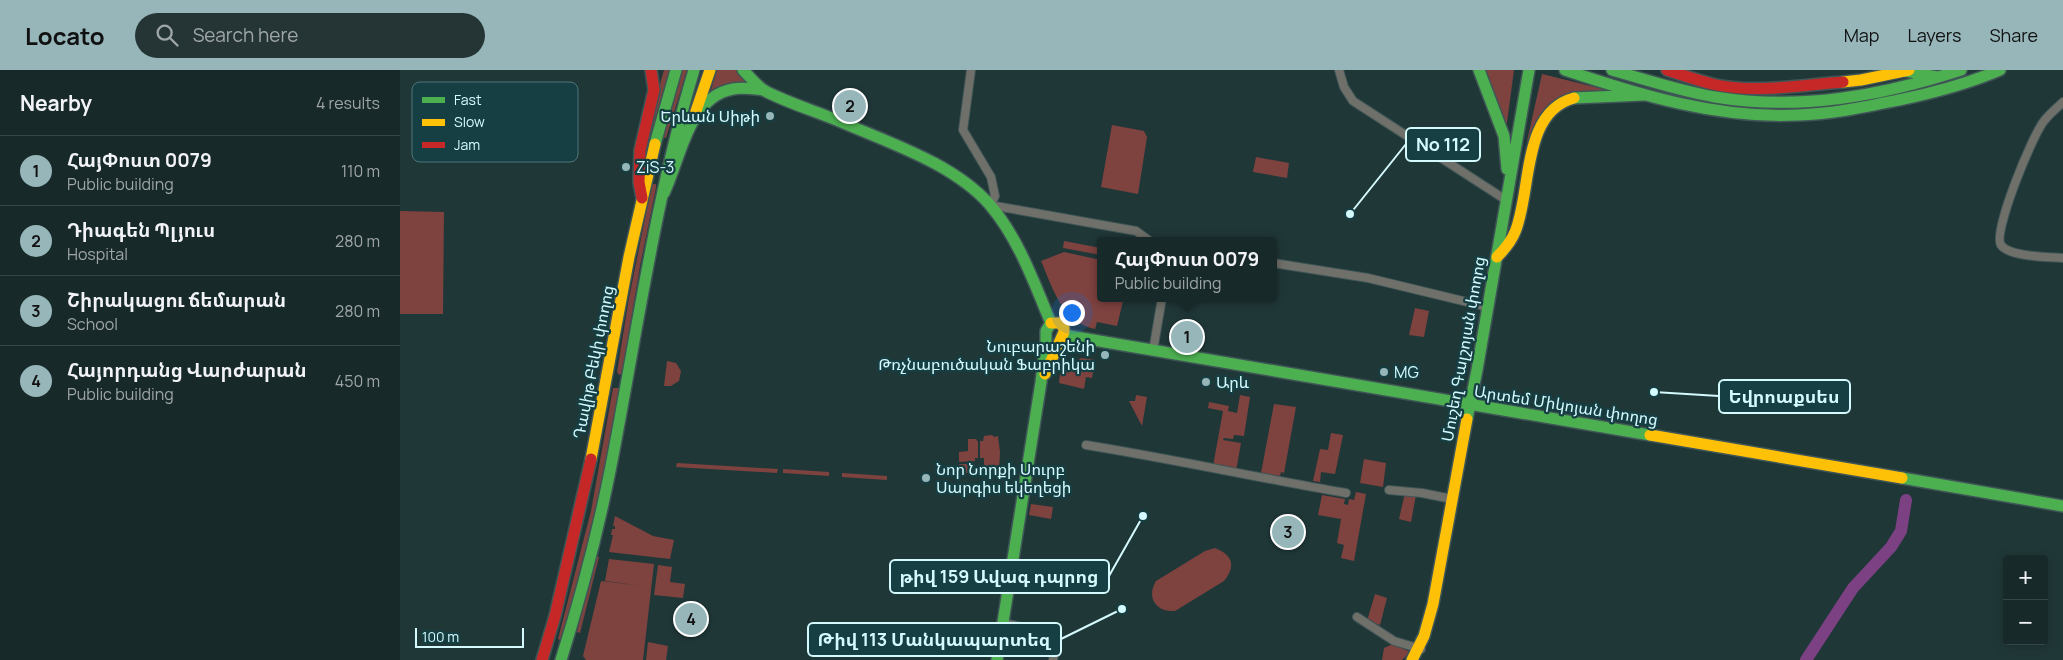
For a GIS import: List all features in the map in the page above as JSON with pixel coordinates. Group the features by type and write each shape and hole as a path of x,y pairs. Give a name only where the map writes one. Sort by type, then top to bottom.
{"main road":[{"path":"651,70 654,90"},
{"path":"642,198 638,182 640,150 660,70"},
{"name":"Դավիթ Բեկի փողոց","path":"543,658 582,506 646,177 659,123 676,70"},
{"path":"560,660 601,510 664,182 679,117 694,70"},
{"path":"660,201 670,183 710,70"},
{"path":"743,70 764,90 909,151 937,165 966,184 990,205 1010,232 1023,257 1051,323"},
{"path":"1479,70 1504,136 1509,183"},
{"name":"Մուշեղ Գալշոյան փողոց","path":"1412,660 1421,648 1437,587 1488,307 1528,70"},
{"path":"1566,70 1644,95 1722,111 1765,115 1814,114 1856,110 1958,86 2000,70"},
{"path":"1612,70 1669,87 1716,97 1755,102 1840,100 1940,78 1961,70"},
{"path":"1667,70 1712,84 1734,87 1799,87 1861,80 1907,71 1940,78"},
{"path":"1669,87 1712,84"},
{"path":"694,117 712,96 732,89 764,90"},
{"path":"1496,257 1506,248 1516,230 1536,140 1546,117 1552,109 1563,102 1580,98 1644,95"},
{"path":"646,177 657,173 662,175 664,182"},
{"path":"997,660 1041,382 1047,328 1051,323 1057,322 1064,328 1062,338 1041,382"},
{"path":"1047,336 1052,340 1062,338"},
{"name":"Արտեմ Միկոյան փողոց","path":"1062,338 1153,351 1529,414 2063,506"},
{"path":"607,377 615,384 627,380"}],"street":[{"path":"971,70 963,130 991,177 995,196 990,205 1136,231 1144,237"},
{"path":"1339,70 1343,77 1344,87 1354,101 1506,200"},
{"path":"2063,102 2043,122 2010,196 1999,242 2005,249 2020,254 2063,258"},
{"path":"1277,264 1368,278 1488,307"},
{"path":"1153,351 1161,302"},
{"path":"1086,445 1159,456 1193,465 1346,493"},
{"path":"1389,490 1422,493 1452,499"},
{"path":"1357,616 1394,640 1421,648"},
{"path":"1003,623 1036,630 1053,630 1056,642 1053,660"},
{"path":"543,658 560,660"}],"shaded area":[{"path":"664,70 672,70 650,136 646,135"},
{"path":"681,70 687,70 666,138 661,137"},
{"path":"717,70 737,70 753,85 730,87 710,93"},
{"path":"1484,70 1514,70 1506,130"},
{"path":"1542,74 1611,91 1568,95 1549,104 1535,126 1529,143 1527,141"},
{"path":"1112,125 1144,131 1147,137 1138,194 1101,187"},
{"path":"1256,157 1289,163 1287,178 1253,172"},
{"path":"652,184 656,184 656,188 640,266 622,373 619,375 617,372 629,298"},
{"path":"400,211 444,212 443,314 400,314"},
{"path":"1064,241 1097,247 1097,254 1063,248"},
{"path":"1064,252 1097,259 1097,302 1123,302 1117,326 1097,322 1095,329 1074,319 1060,303 1041,261"},
{"path":"1415,308 1429,311 1424,337 1409,335"},
{"path":"1081,358 1095,360 1092,378 1086,377 1084,389 1059,383 1060,374"},
{"path":"667,361 676,363 681,371 679,381 671,386 664,386"},
{"path":"613,388 619,388 605,471 589,543 562,641 558,639 591,511"},
{"path":"1136,395 1147,397 1142,426 1129,401 1135,401"},
{"path":"1240,395 1250,397 1244,436 1234,435 1233,439 1224,438 1223,440 1241,443 1236,471 1213,466 1223,411 1208,408 1209,402 1229,406 1228,411 1237,413"},
{"path":"1274,404 1296,407 1284,473 1281,472 1280,476 1261,473"},
{"path":"1331,433 1343,435 1335,474 1321,472 1320,482 1313,481 1320,449 1328,450"},
{"path":"992,435 994,437 998,436 1000,452 999,472 980,473 980,467 984,467 984,458 980,458 980,441 983,441 984,436"},
{"path":"968,439 976,439 978,442 978,458 975,458 975,461 959,462 959,452 968,451"},
{"path":"1364,459 1386,463 1383,487 1360,483"},
{"path":"677,463 778,469 777,473 676,467"},
{"path":"959,464 975,464 975,467 978,467 978,473 960,473"},
{"path":"783,469 829,472 829,476 783,473"},
{"path":"842,473 887,476 887,480 842,477"},
{"path":"1356,492 1366,494 1354,561 1341,558 1344,545 1337,543 1341,519 1318,515 1322,495 1345,499 1344,504 1348,505 1349,499 1354,500"},
{"path":"1405,493 1416,495 1411,522 1399,519"},
{"path":"1031,504 1053,507 1051,519 1029,515"},
{"path":"615,516 653,536 674,540 670,559 609,552 613,535 611,535 612,529 615,529 615,526 613,526"},
{"path":"1215,548 1226,554 1231,562 1228,576 1224,581 1175,611 1163,609 1155,603 1152,593 1156,581 1205,551"},
{"path":"596,556 599,557 580,633 577,632"},
{"path":"609,559 654,564 643,660 586,660 583,656 601,581 642,586 605,581"},
{"path":"658,565 672,567 670,582 685,584 683,598 654,595"},
{"path":"1375,594 1387,598 1380,625 1367,621"},
{"path":"648,642 668,646 666,660 646,660"},
{"path":"1393,644 1410,652 1402,660 1382,660 1384,648"}],"waterway":[{"path":"1806,660 1853,588 1891,547 1901,531 1906,500"}],"traffic: fast":[{"path":"655,144 676,70"},
{"path":"561,660 601,515 657,217 680,119 694,70"},
{"path":"743,70 765,91 899,146 939,166 975,190 1000,218 1018,247 1051,323"},
{"path":"1479,70 1504,136 1507,169"},
{"path":"1467,419 1529,70"},
{"path":"1565,70 1622,88 1680,103 1738,113 1768,115 1823,113 1874,105 1950,88 2000,70"},
{"path":"1612,70 1702,95 1746,101 1778,102 1809,101 1870,94 1961,70"},
{"path":"1906,71 1937,77"},
{"path":"664,193 688,131 696,116 706,104 718,94 733,89 764,90"},
{"path":"1574,98 1644,95"},
{"path":"997,660 1041,382 1046,331 1051,323"},
{"path":"1064,335 1650,435"},
{"path":"1902,478 2063,506"}],"traffic: slow":[{"path":"696,111 710,70"},
{"path":"1843,82 1909,70"},
{"path":"1497,257 1507,246 1515,232 1531,155 1545,119 1557,106 1574,98"},
{"path":"591,459 629,257 655,144"},
{"path":"1045,374 1064,332 1064,328 1060,323 1051,323"},
{"path":"1412,660 1424,636 1433,604 1467,419"},
{"path":"1650,435 1902,478"}],"traffic: jam":[{"path":"642,198 639,182 640,150 654,90 651,70"},
{"path":"1667,70 1728,87 1761,89 1843,82"},
{"path":"542,660 555,616 591,459"}],"place":[{"name":"Դիագեն Պլյուս","path":"850,106"},
{"name":"Երևան Սիթի","path":"770,116"},
{"name":"ZiS-3","path":"626,167"},
{"name":"No 112","path":"1350,214"},
{"name":"ՀայՓոստ 0079","path":"1187,337"},
{"name":"Նուբարաշենի Թռչնաբուծական Ֆաբրիկա","path":"1105,355"},
{"name":"MG","path":"1384,372"},
{"name":"Արև","path":"1206,382"},
{"name":"Եվրոաքսես","path":"1654,392"},
{"name":"Նոր Նորքի Սուրբ Սարգիս եկեղեցի","path":"926,478"},
{"name":"թիվ 159 Ավագ դպրոց","path":"1143,516"},
{"name":"Շիրակացու ճեմարան","path":"1288,532"},
{"name":"Թիվ 113 Մանկապարտեզ","path":"1122,609"},
{"name":"Հայորդանց Վարժարան","path":"691,619"}]}
